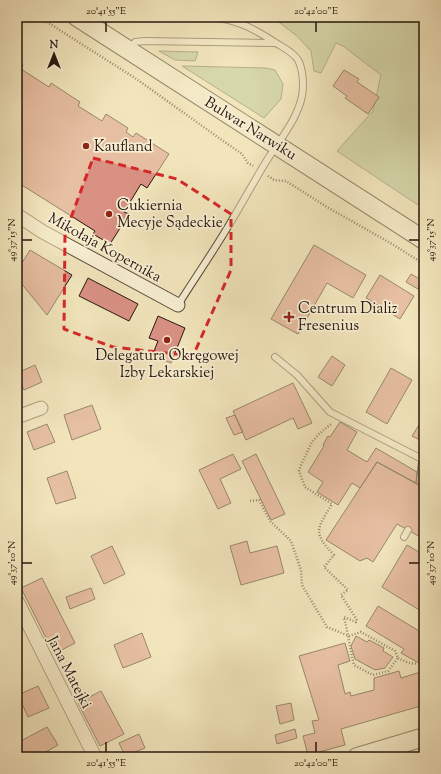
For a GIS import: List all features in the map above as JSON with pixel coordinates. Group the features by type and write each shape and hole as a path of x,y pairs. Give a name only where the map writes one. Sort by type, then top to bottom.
{"main road":[{"name":"Bulwar Narwiku","path":"91,20 129,51 277,144 424,240"},
{"path":"357,757 424,737"}],"street":[{"name":"Mikołaja Kopernika","path":"17,215 43,232 178,305"},
{"path":"17,417 41,408"},
{"name":"Jana Matejki","path":"17,601 95,757"}],"lane":[{"path":"178,305 221,238 290,124 297,111 302,96 302,71 298,60 290,52 253,28 236,21 219,17 206,17"},
{"path":"129,51 135,42 144,41 277,43"},
{"path":"275,357 297,375 330,412 424,460"},
{"path":"404,537 408,530"}],"path":[{"path":"39,17 135,78 242,154 248,163"},
{"path":"274,180 286,181 424,264"},
{"path":"339,417 312,442 300,465 299,471 305,487 332,504 320,524 319,532 323,544 334,555 324,567 348,590 341,596 357,620 356,622 344,617 354,665 373,675 388,671 398,658"},
{"path":"250,501 259,500 270,521 291,541 301,570 302,584 327,627 349,636 361,632 394,651 398,658 408,662 418,663"}],"highlighted area":[{"path":"93,158 177,179 231,214 231,270 193,356 113,347 64,329 65,234"}],"green space":[{"path":"272,17 424,17 424,209 337,151 373,111 381,75 343,46 336,43 321,73 314,71 311,51 297,36"},
{"path":"159,51 198,52 195,61 175,60"},
{"path":"182,66 266,68 275,70 283,84 281,99 264,118"}],"building":[{"name":"Kaufland","path":"17,61 23,65 21,69 49,87 51,83 80,102 78,106 102,121 106,114 128,128 126,132 133,137 136,133 169,154 147,188 141,184 124,212 129,214 110,244 93,234 95,231 17,182"},
{"path":"344,70 359,79 357,82 379,97 368,114 345,98 347,96 333,86"},
{"path":"314,245 366,275 353,298 327,283 298,334 271,319"},
{"path":"30,250 72,275 47,315 17,278 17,271"},
{"path":"411,274 423,281 418,289 406,282"},
{"path":"380,275 414,296 400,319 366,298"},
{"path":"88,278 138,304 129,321 79,296"},
{"name":"Delegatura Okręgowej Izby Lekarskiej","path":"158,316 185,328 171,363 152,356 158,341 149,338"},
{"path":"332,356 345,365 332,386 318,377"},
{"path":"35,365 42,382 24,390 17,373"},
{"path":"391,368 412,380 387,424 366,412"},
{"path":"293,383 312,423 298,429 293,418 246,440 233,411"},
{"path":"92,405 101,429 72,440 64,415"},
{"path":"235,415 243,432 234,435 226,418"},
{"path":"424,417 424,442 412,436"},
{"path":"340,422 357,432 347,450 367,462 376,448 417,472 416,483 377,462 360,488 352,483 338,505 317,492 323,482 308,472 324,446 323,445 328,436 330,437"},
{"path":"47,424 55,442 34,450 27,432"},
{"path":"421,441 424,442 423,487 416,483"},
{"path":"233,454 241,469 220,479 231,503 218,509 199,470"},
{"path":"256,454 285,514 271,520 242,461"},
{"path":"377,462 424,488 424,539 397,524 373,562 367,558 360,561 326,540"},
{"path":"67,471 76,498 56,504 47,478"},
{"path":"247,541 250,553 277,546 284,573 241,585 230,546"},
{"path":"407,545 424,555 424,613 382,587"},
{"path":"112,546 125,574 104,584 91,556"},
{"path":"42,578 75,643 54,654 21,588"},
{"path":"91,588 95,599 70,609 66,597"},
{"path":"378,606 424,634 424,666 401,653 404,649 366,626"},
{"path":"142,633 151,657 123,668 114,645"},
{"path":"356,636 367,642 369,640 384,648 383,651 393,657 385,668 375,670 355,659 351,646"},
{"path":"345,643 350,661 338,665 345,694 350,692 351,696 374,690 374,678 399,671 401,678 424,671 424,705 341,729 345,745 308,755 303,736 315,733 312,721 319,720 299,656"},
{"path":"38,686 49,708 28,717 18,695"},
{"path":"101,691 124,734 100,746 78,703"},
{"path":"291,703 294,720 280,724 276,706"},
{"path":"47,727 58,745 37,757 17,757 17,743"},
{"path":"295,729 297,738 277,744 275,735"},
{"path":"139,734 145,748 125,756 119,743"}],"place":[{"name":"Kaufland","path":"86,146"},
{"name":"Cukiernia Mecyje Sądeckie","path":"109,214"},
{"name":"Centrum Dializ Fresenius","path":"289,317"},
{"name":"Delegatura Okręgowej Izby Lekarskiej","path":"167,340"}]}
